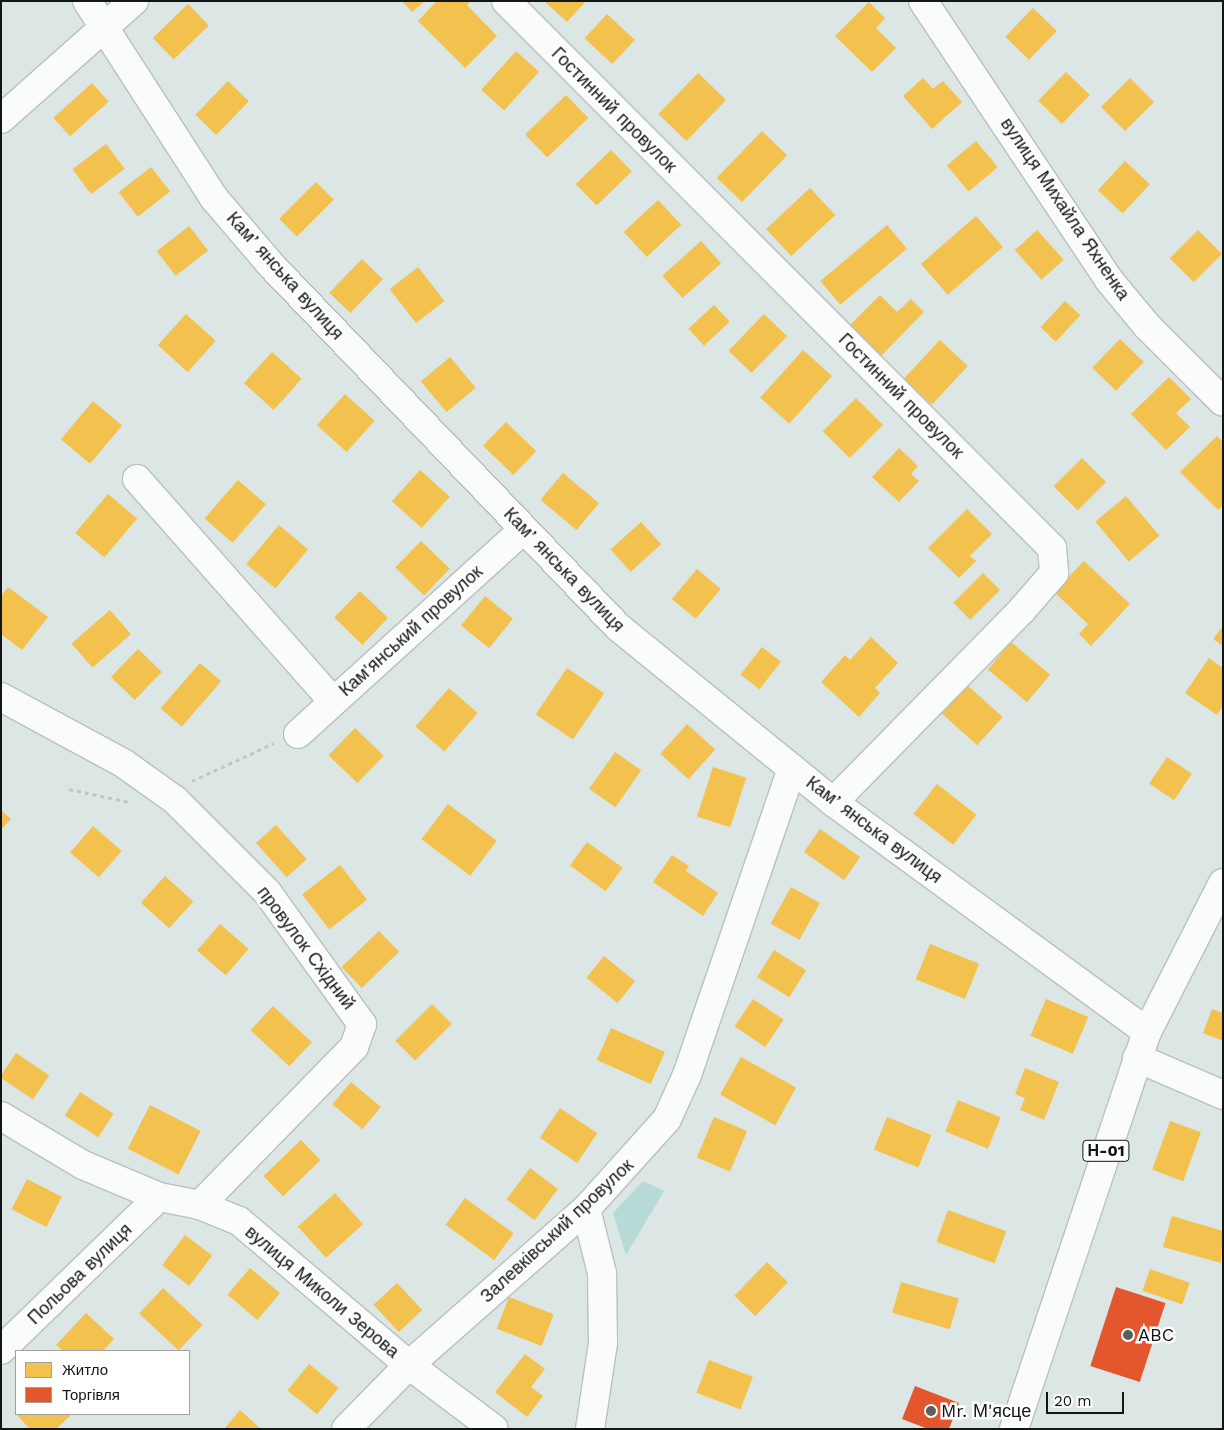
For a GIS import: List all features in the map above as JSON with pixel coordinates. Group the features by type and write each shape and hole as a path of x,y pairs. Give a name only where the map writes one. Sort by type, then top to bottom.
{"street":[{"name":"Камʼянська вулиця","path":"87,1 214,198 271,265 618,627 833,802 1147,1032"},
{"path":"1,119 104,30 134,1"},
{"name":"Гостинний провулок","path":"506,1 1052,548 1054,573 1028,603 833,802"},
{"name":"вулиця Михайла Яхненка","path":"923,1 1109,280 1147,326 1223,402"},
{"path":"137,479 333,701"},
{"name":"Кам'янський провулок","path":"298,734 524,529"},
{"name":"провулок Східний","path":"1,696 123,763 176,800 268,892 362,1024 354,1047 200,1205"},
{"name":"Залевківський провулок","path":"346,1429 409,1365 586,1210 638,1155 675,1101 792,769"},
{"name":"Н-01","path":"1014,1429 1137,1058 1147,1032 1223,883"},
{"path":"1137,1058 1223,1095"},
{"name":"вулиця Миколи Зерова","path":"1,1116 83,1165 158,1197 200,1205 238,1222 409,1365 494,1429"},
{"name":"Польова вулиця","path":"1,1350 158,1197"},
{"path":"586,1210 602,1273 603,1342 590,1429"}],"path":[{"path":"176,800 195,777 298,734"}],"shaded area":[{"path":"643,1181 664,1191 626,1255 613,1213"}],"building: Житло":[{"path":"402,1 425,1 412,12"},
{"path":"437,1 471,1 467,5 497,36 465,68 418,21"},
{"path":"544,1 586,1 567,22"},
{"path":"869,2 885,18 876,28 896,48 872,72 835,36"},
{"path":"188,4 209,26 174,60 153,38"},
{"path":"1033,8 1057,31 1029,60 1005,37"},
{"path":"607,14 635,40 612,64 584,38"},
{"path":"516,51 539,72 504,110 481,90"},
{"path":"1066,72 1090,95 1062,124 1038,101"},
{"path":"698,73 726,100 686,141 658,114"},
{"path":"923,78 933,89 943,81 962,102 932,129 903,96"},
{"path":"1130,78 1154,102 1125,131 1101,107"},
{"path":"228,81 249,101 216,135 195,115"},
{"path":"92,83 109,102 70,136 53,118"},
{"path":"566,95 588,118 547,158 525,135"},
{"path":"762,131 787,155 742,202 717,178"},
{"path":"976,141 998,167 969,191 947,165"},
{"path":"106,144 125,169 91,194 72,169"},
{"path":"611,150 632,172 597,206 576,184"},
{"path":"1125,161 1150,184 1123,213 1098,190"},
{"path":"151,167 170,191 138,217 119,192"},
{"path":"316,182 334,200 297,236 279,219"},
{"path":"810,188 835,215 791,256 766,229"},
{"path":"658,200 681,225 647,257 624,232"},
{"path":"976,216 1003,247 948,295 921,264"},
{"path":"887,225 907,249 840,305 820,281"},
{"path":"189,226 208,250 176,276 157,251"},
{"path":"1037,230 1064,260 1041,280 1015,250"},
{"path":"1198,230 1222,254 1194,282 1170,258"},
{"path":"701,241 721,263 682,298 662,276"},
{"path":"362,259 383,279 350,313 329,293"},
{"path":"418,267 444,301 416,323 390,289"},
{"path":"880,295 897,312 911,299 924,312 881,356 850,325"},
{"path":"1065,301 1080,315 1056,342 1040,327"},
{"path":"714,305 730,322 704,346 688,329"},
{"path":"186,314 216,341 188,372 158,345"},
{"path":"764,314 787,336 752,373 729,351"},
{"path":"1120,339 1144,362 1116,391 1092,368"},
{"path":"940,340 968,366 932,405 904,379"},
{"path":"803,350 832,376 789,424 760,398"},
{"path":"272,352 302,379 274,410 244,383"},
{"path":"450,357 476,388 447,412 421,381"},
{"path":"1169,377 1191,399 1176,413 1190,427 1166,450 1131,414"},
{"path":"345,394 375,421 347,452 317,425"},
{"path":"856,398 883,425 850,458 823,431"},
{"path":"93,401 122,425 90,464 61,439"},
{"path":"506,422 536,451 513,475 483,446"},
{"path":"1217,436 1223,442 1223,505 1218,510 1180,472"},
{"path":"899,448 918,466 911,474 919,481 899,502 872,477"},
{"path":"1082,458 1106,482 1078,510 1054,486"},
{"path":"420,470 450,497 422,528 392,501"},
{"path":"563,473 599,503 577,530 541,500"},
{"path":"238,480 266,504 232,543 205,518"},
{"path":"108,494 137,518 104,557 75,533"},
{"path":"1126,496 1159,536 1129,562 1095,522"},
{"path":"967,509 992,534 970,556 976,561 959,578 928,548"},
{"path":"641,522 661,544 631,572 611,549"},
{"path":"279,525 308,549 275,588 246,564"},
{"path":"421,541 450,569 424,595 395,568"},
{"path":"1084,561 1130,604 1091,646 1079,634 1088,624 1054,592"},
{"path":"697,569 721,589 696,619 672,599"},
{"path":"983,573 1000,590 970,620 953,603"},
{"path":"8,587 48,617 22,650 1,634 1,596"},
{"path":"360,591 388,618 362,645 334,618"},
{"path":"485,596 513,619 489,648 461,626"},
{"path":"110,610 131,634 93,668 72,643"},
{"path":"1223,626 1223,646 1213,639"},
{"path":"871,637 898,663 875,688 880,693 859,717 821,682 845,655 850,660"},
{"path":"1011,642 1050,675 1027,702 988,670"},
{"path":"762,647 781,662 759,689 740,675"},
{"path":"138,649 162,672 135,700 111,677"},
{"path":"1209,658 1223,668 1223,706 1217,715 1185,693"},
{"path":"200,663 221,681 182,727 161,708"},
{"path":"567,668 604,693 573,740 536,714"},
{"path":"967,685 1003,717 977,745 942,713"},
{"path":"449,688 478,713 444,751 416,726"},
{"path":"687,724 715,749 688,779 660,754"},
{"path":"355,728 384,756 357,783 329,755"},
{"path":"615,752 641,770 615,807 589,789"},
{"path":"1167,757 1192,774 1174,800 1149,784"},
{"path":"713,767 746,778 730,827 697,816"},
{"path":"937,784 976,815 953,845 914,814"},
{"path":"448,804 497,841 470,876 422,839"},
{"path":"1,810 11,819 1,830"},
{"path":"276,825 307,859 287,877 256,843"},
{"path":"93,826 122,851 99,877 70,852"},
{"path":"820,829 860,857 844,880 804,852"},
{"path":"587,842 623,868 606,891 570,865"},
{"path":"672,855 689,866 686,871 718,893 703,916 653,882"},
{"path":"340,865 367,900 329,929 302,895"},
{"path":"165,876 193,901 169,928 141,903"},
{"path":"791,887 820,903 800,940 771,924"},
{"path":"220,924 249,949 226,975 197,950"},
{"path":"379,931 399,952 362,988 342,967"},
{"path":"930,944 979,964 965,999 916,979"},
{"path":"774,950 806,970 789,997 757,977"},
{"path":"604,956 635,981 617,1003 586,978"},
{"path":"753,999 784,1020 765,1047 735,1026"},
{"path":"1046,999 1088,1017 1073,1054 1030,1036"},
{"path":"432,1004 452,1024 415,1061 395,1041"},
{"path":"273,1006 312,1042 289,1066 250,1030"},
{"path":"1212,1009 1223,1013 1223,1041 1203,1033"},
{"path":"611,1028 665,1052 651,1084 597,1060"},
{"path":"16,1053 49,1075 33,1099 1,1078"},
{"path":"741,1057 796,1088 775,1125 720,1095"},
{"path":"1025,1068 1059,1082 1044,1120 1020,1110 1025,1098 1015,1094"},
{"path":"351,1082 381,1107 362,1129 332,1104"},
{"path":"80,1092 114,1114 98,1137 65,1115"},
{"path":"958,1100 1001,1117 988,1149 945,1132"},
{"path":"150,1105 201,1131 179,1175 128,1149"},
{"path":"560,1108 597,1133 577,1163 540,1138"},
{"path":"714,1117 747,1131 730,1172 697,1158"},
{"path":"887,1117 932,1135 918,1167 874,1149"},
{"path":"1170,1121 1201,1132 1183,1181 1152,1170"},
{"path":"301,1140 320,1160 283,1196 264,1176"},
{"path":"530,1168 558,1189 534,1220 507,1199"},
{"path":"27,1179 62,1197 46,1227 12,1209"},
{"path":"335,1193 363,1224 326,1258 298,1226"},
{"path":"465,1198 514,1233 494,1260 446,1225"},
{"path":"948,1210 1006,1231 995,1263 936,1242"},
{"path":"1172,1216 1223,1231 1221,1263 1163,1247"},
{"path":"185,1235 212,1255 189,1286 162,1265"},
{"path":"767,1262 788,1282 755,1316 734,1296"},
{"path":"250,1268 280,1293 257,1320 228,1295"},
{"path":"1150,1269 1190,1283 1182,1304 1143,1291"},
{"path":"901,1282 959,1299 950,1329 892,1313"},
{"path":"397,1283 422,1310 399,1332 374,1305"},
{"path":"163,1288 202,1325 178,1350 139,1314"},
{"path":"509,1297 554,1314 542,1346 497,1329"},
{"path":"86,1313 114,1339 104,1350 62,1350 56,1345"},
{"path":"525,1354 545,1369 531,1387 543,1396 527,1417 495,1392"},
{"path":"709,1360 753,1377 740,1410 696,1393"},
{"path":"309,1364 339,1388 317,1414 288,1390"},
{"path":"240,1410 261,1429 224,1429"},
{"path":"17,1415 71,1415 56,1429 30,1429"}],"building: Торгівля":[{"name":"ABC","path":"1116,1287 1165,1303 1140,1382 1090,1366"},
{"name":"Mr. М'ясце","path":"915,1386 959,1403 949,1429 928,1429 902,1419"}],"place":[{"name":"ABC","path":"1128,1335"},
{"name":"Mr. М'ясце","path":"931,1411"}]}
